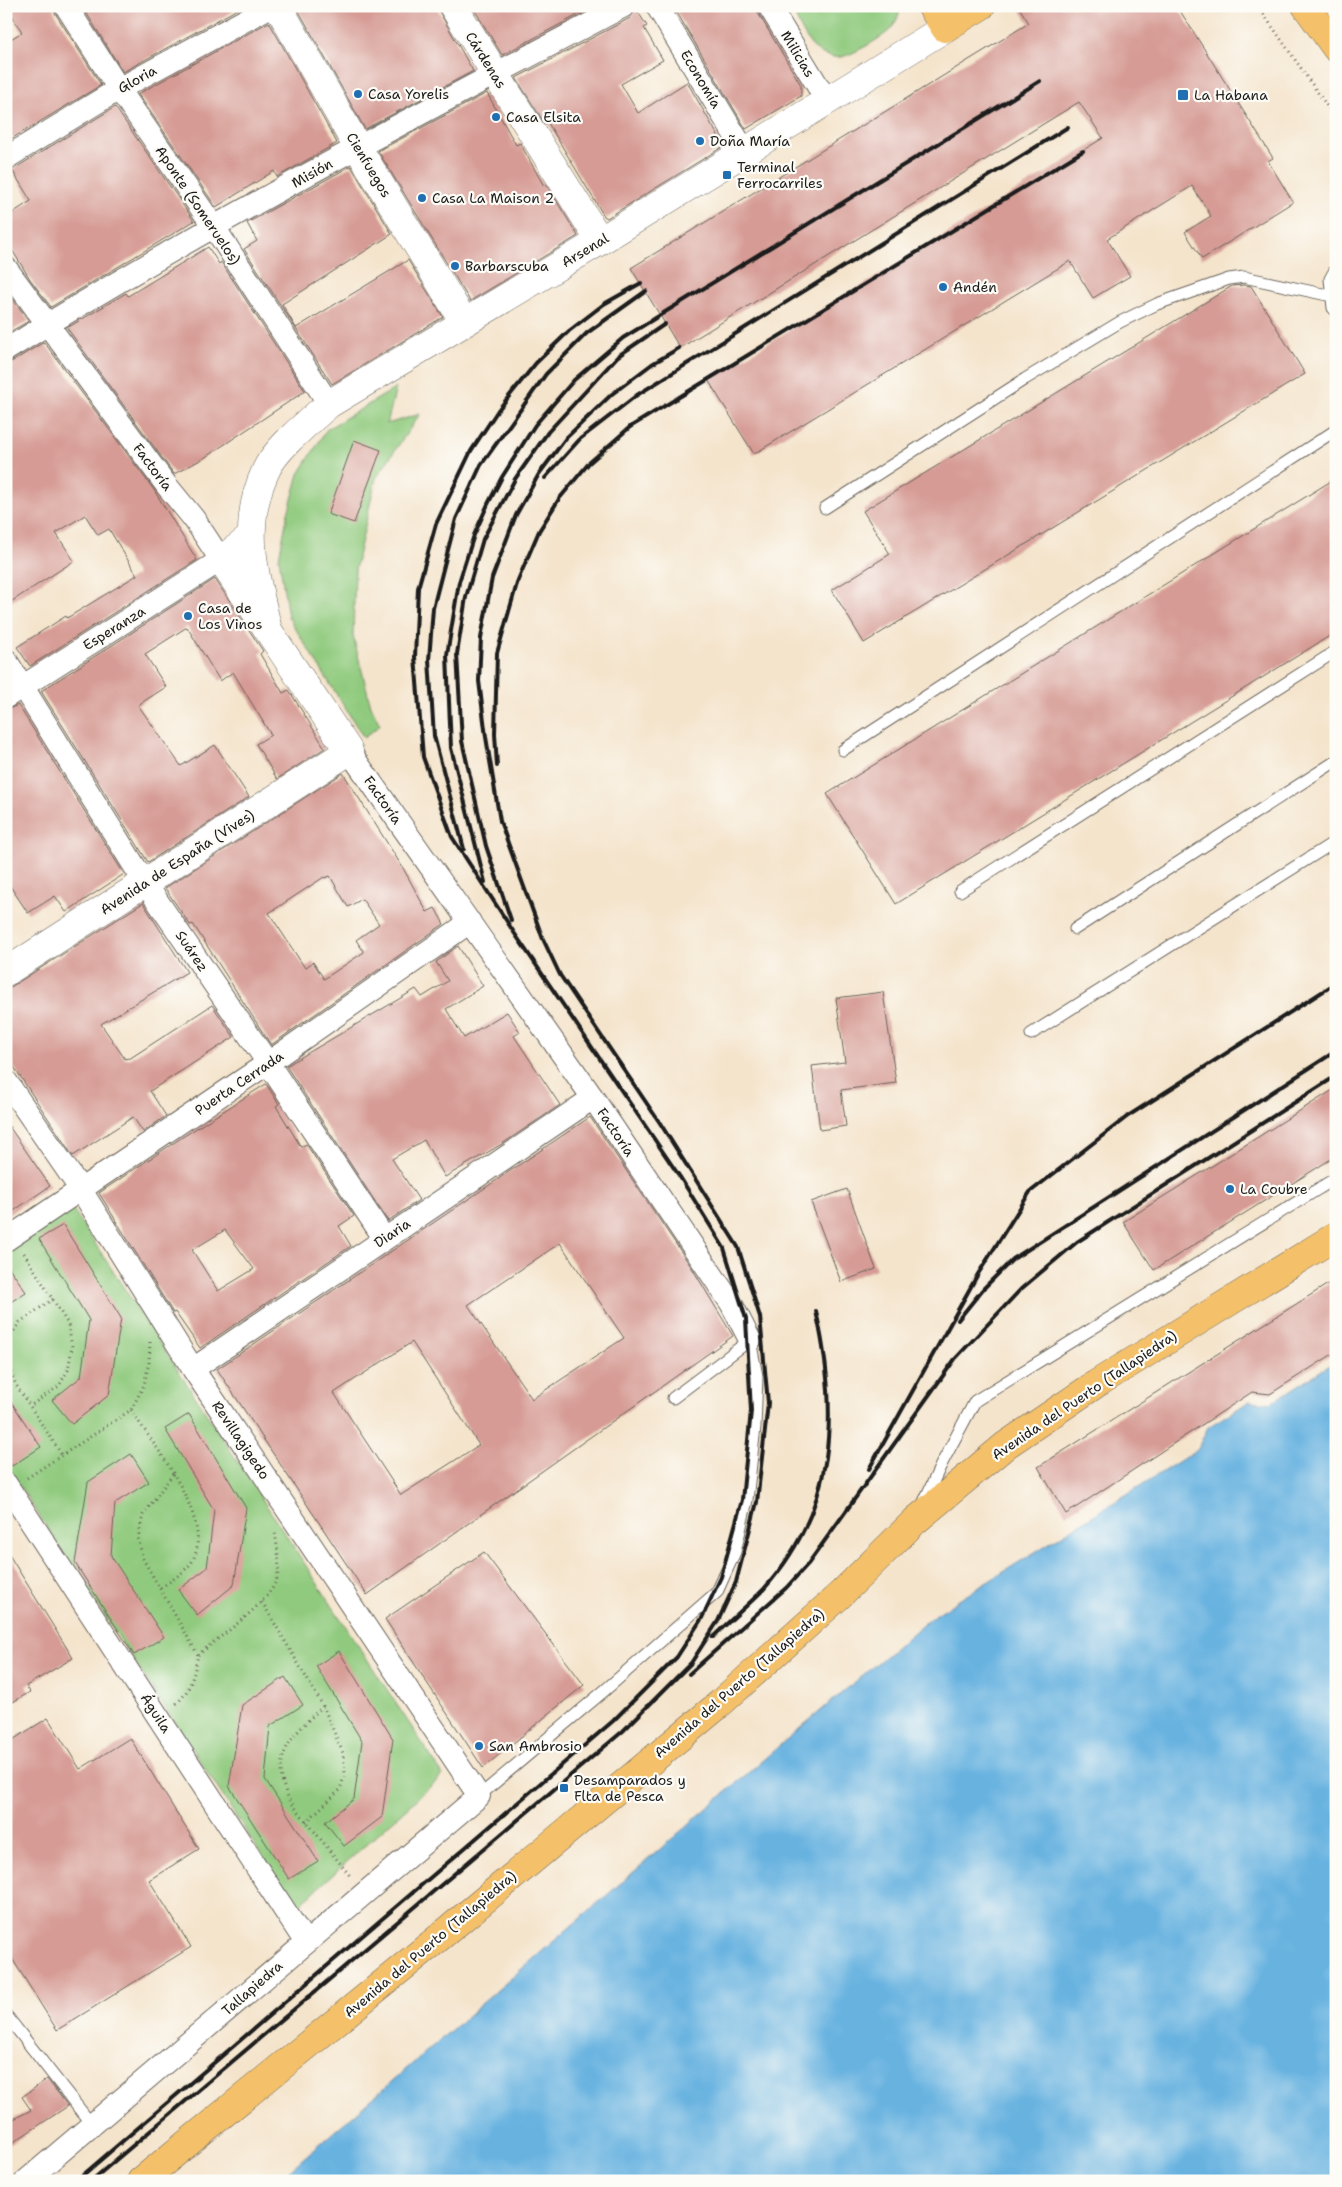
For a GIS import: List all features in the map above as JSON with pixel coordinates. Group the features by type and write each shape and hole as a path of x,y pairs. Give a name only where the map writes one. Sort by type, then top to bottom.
{"main road":[{"name":"Arsenal","path":"938,17 981,6"},
{"path":"1306,6 1336,48"},
{"name":"Avenida del Puerto (Tallapiedra)","path":"141,2181 452,1927 716,1706 841,1594 916,1521 1006,1445 1278,1270 1336,1236"}],"street":[{"name":"Aponte (Someruelos)","path":"66,6 119,89 214,227 329,404"},
{"name":"Gloria","path":"6,158 119,89 272,6"},
{"name":"Cienfuegos","path":"278,6 358,148 464,322"},
{"name":"Cárdenas","path":"453,6 600,241"},
{"name":"Misión","path":"6,350 214,227 494,74 624,6"},
{"name":"Economía","path":"657,6 745,152"},
{"name":"Milicias","path":"769,6 827,101"},
{"name":"Arsenal","path":"268,630 252,558 250,538 253,508 266,469 292,438 329,404 600,241 827,101 938,17"},
{"name":"Factoría","path":"6,268 167,486 194,519 349,751 593,1098 731,1303 750,1340"},
{"path":"221,560 250,538"},
{"name":"Esperanza","path":"14,692 221,560"},
{"name":"Suárez","path":"6,660 14,692 268,1063 384,1238"},
{"name":"Avenida de España (Vives)","path":"6,972 349,751"},
{"name":"Puerta Cerrada","path":"10,1238 268,1063 470,922"},
{"name":"Revillagigedo","path":"6,1081 81,1190 193,1369 479,1796"},
{"name":"Diaria","path":"193,1369 593,1098"},
{"name":"Águila","path":"8,1487 306,1943"},
{"name":"Tallapiedra","path":"26,2181 479,1796"}],"lane":[{"path":"1336,268 1330,278 1333,308 1336,311"},
{"path":"825,508 1025,379 1120,322 1157,304 1229,278 1244,277 1332,296"},
{"path":"843,750 1336,430"},
{"path":"960,891 1336,651"},
{"path":"1075,929 1336,761"},
{"path":"1031,1034 1336,841"},
{"path":"916,1521 941,1464 975,1401 1336,1178"},
{"path":"479,1796 604,1691 717,1592 735,1552 747,1500 755,1427 757,1376 750,1340 673,1398"},
{"path":"6,2015 92,2125"}],"path":[{"path":"1258,6 1336,119"},
{"path":"10,1238 68,1324 72,1347 68,1370 59,1386 30,1406"},
{"path":"52,1299 20,1322 8,1340 7,1363 16,1385 62,1455"},
{"path":"8,1487 62,1455 131,1410 144,1385 149,1362 150,1335"},
{"path":"131,1410 188,1499 196,1519 198,1542 193,1559 183,1570 159,1589"},
{"path":"172,1474 151,1501 143,1515 138,1538 143,1559 198,1654"},
{"path":"160,1719 185,1696 193,1677 198,1654 262,1602 276,1582 278,1558 275,1525"},
{"path":"262,1602 324,1706 343,1753 345,1772 340,1790 306,1822"},
{"path":"324,1706 298,1731 285,1750 281,1769 283,1787 290,1801 306,1822 365,1893"}],"green space":[{"path":"790,6 900,6 892,28 861,49 846,56 833,57 824,55 814,48 802,31"},
{"path":"396,388 387,424 420,414 376,478 355,570 353,636 371,706 380,725 364,738 288,617 279,558 287,517 299,474 327,429"},
{"path":"71,1207 443,1775 296,1908 6,1465 6,1253"}],"water":[{"path":"1336,1361 1336,2181 277,2181 786,1740 932,1617 1197,1450 1208,1427 1250,1401 1271,1403"}],"building":[{"path":"6,6 53,6 55,13 101,85 6,142 6,42 22,32"},
{"path":"82,6 243,6 123,72"},
{"path":"296,6 436,6 473,71 365,129"},
{"path":"472,6 595,6 502,55"},
{"path":"673,6 756,6 758,13 801,85 801,96 746,129"},
{"path":"1018,6 1177,6 1273,158 1268,161 1293,202 1202,259 1185,232 1211,216 1192,186 1107,239 1130,276 1093,298 1070,261 754,454 708,380 1103,138 1079,102 680,348 631,268 1029,23"},
{"path":"636,9 647,26 644,28 663,60 621,84 638,113 687,82 724,146 607,218 548,123 545,124 516,78 630,18"},
{"path":"269,22 337,143 277,177 274,171 216,207 138,94"},
{"path":"487,93 516,145 520,143 544,186 546,184 578,236 470,301 378,151"},
{"path":"115,107 194,221 51,307 30,279 6,240 6,217 31,201 12,170"},
{"path":"351,166 392,234 282,304 296,328 408,260 443,317 332,384 244,249 257,241 247,223"},
{"path":"208,247 219,264 221,262 305,391 204,458 174,474 67,328 126,293 128,296"},
{"path":"1232,286 1251,286 1305,374 864,643 832,590 890,554 863,511"},
{"path":"9,294 29,321 6,334 6,295"},
{"path":"44,342 154,490 197,560 30,666 17,647 137,575 109,529 98,535 85,515 56,533 74,561 6,605 6,363 13,361"},
{"path":"354,440 381,450 354,523 328,514"},
{"path":"1336,478 1336,632 896,904 827,794"},
{"path":"215,579 263,651 260,654 283,693 289,690 325,748 277,779 256,744 271,735 233,672 220,681 187,627 145,654 166,687 138,705 181,766 215,745 249,797 148,862 41,691"},
{"path":"18,705 124,874 66,912 55,896 28,913 6,880 6,710"},
{"path":"343,773 403,868 427,912 435,908 444,924 271,1045 193,924 190,925 165,888","holes":["330,876 348,907 362,899 379,924 356,940 364,952 324,979 313,962 305,968 269,913 324,877"]},
{"path":"143,903 187,972 101,1024 125,1059 129,1059 212,1005 234,1037 150,1091 166,1116 143,1132 133,1117 73,1156 6,1055 6,990"},
{"path":"458,946 483,986 446,1009 464,1038 507,1012 520,1032 514,1036 560,1105 502,1144 445,1177 424,1140 392,1159 419,1200 388,1221 286,1066 416,989 422,997 448,981 436,962"},
{"path":"883,992 896,1083 841,1090 846,1126 820,1130 812,1066 845,1062 836,998"},
{"path":"266,1084 279,1104 276,1106 301,1147 306,1144 354,1216 339,1226 351,1246 200,1348 175,1312 173,1313 99,1193","holes":["225,1230 254,1269 218,1291 192,1250"]},
{"name":"La Coubre","path":"1336,1088 1336,1156 1154,1270 1123,1222"},
{"path":"590,1117 692,1268 733,1336 367,1595 217,1369","holes":["560,1243 624,1338 532,1399 468,1305","412,1342 479,1445 401,1495 334,1393"]},
{"path":"6,1122 50,1186 6,1216"},
{"path":"847,1189 876,1269 841,1282 811,1202"},
{"path":"63,1225 121,1318 109,1395 72,1424 52,1400 81,1377 89,1320 39,1239"},
{"path":"6,1263 26,1292 6,1305"},
{"path":"1336,1279 1336,1352 1270,1394 1252,1392 1066,1514 1038,1467"},
{"path":"6,1394 41,1447 12,1466 6,1457"},
{"path":"189,1414 246,1508 234,1585 197,1615 178,1590 207,1568 214,1510 165,1429"},
{"path":"131,1454 149,1482 115,1503 111,1556 164,1637 134,1655 75,1563 88,1482"},
{"path":"6,1550 73,1658 26,1686 30,1692 6,1706"},
{"path":"484,1552 584,1685 483,1768 385,1619"},
{"path":"339,1651 393,1739 382,1817 344,1846 325,1822 354,1799 362,1741 316,1666"},
{"path":"285,1677 303,1705 270,1726 265,1779 318,1861 289,1879 229,1786 242,1705"},
{"path":"48,1718 80,1769 130,1738 199,1849 149,1880 191,1947 57,2030 6,1949 6,1744"},
{"path":"47,2079 68,2106 6,2147 6,2123 31,2110 22,2097"}],"railway":[{"path":"485,882 451,748 447,655 459,582 474,535 502,477 535,425 574,380 623,338 1040,81"},
{"path":"545,478 580,439 637,395 1068,127"},
{"path":"497,766 495,734 497,653 518,580 539,531 559,499 589,463 630,427 1083,151"},
{"path":"76,2181 613,1721 677,1657 702,1618 721,1577 742,1500 751,1411 746,1319 724,1248 680,1177 515,934 452,837 423,757 415,657 418,588 436,524 471,451 498,410 536,363 569,331 604,304 641,283"},
{"path":"464,849 434,736 429,660 433,608 456,519 481,465 546,374 587,333 646,291"},
{"path":"511,920 486,846 462,741 457,654 466,597 483,539 515,479 548,432 618,356 665,324"},
{"path":"91,2181 623,1731 691,1663 718,1621 736,1582 757,1502 768,1403 760,1317 738,1247 660,1123 560,975 543,939 500,821 479,681 481,638 492,578 516,515 539,474 566,438 612,394 652,364 679,348"},
{"path":"869,1469 978,1274 1030,1192 1128,1116 1336,983"},
{"path":"958,1320 983,1289 1013,1259 1336,1051"},
{"path":"689,1674 786,1588 808,1564 955,1359 1021,1289 1077,1242 1336,1076"},
{"path":"713,1637 763,1590 787,1559 806,1526 818,1493 826,1458 829,1422 828,1386 816,1311"}],"place":[{"name":"Casa Yorelis","path":"358,94"},
{"name":"La Habana","path":"1183,95"},
{"name":"Casa Elsita","path":"496,117"},
{"name":"Doña María","path":"700,141"},
{"name":"Terminal Ferrocarriles","path":"727,175"},
{"name":"Casa La Maison 2","path":"422,198"},
{"name":"Barbarscuba","path":"455,266"},
{"name":"Andén","path":"943,287"},
{"name":"Casa de Los Vinos","path":"188,616"},
{"name":"La Coubre","path":"1230,1189"},
{"name":"San Ambrosio","path":"479,1746"},
{"name":"Desamparados y Flta de Pesca","path":"564,1788"}]}
